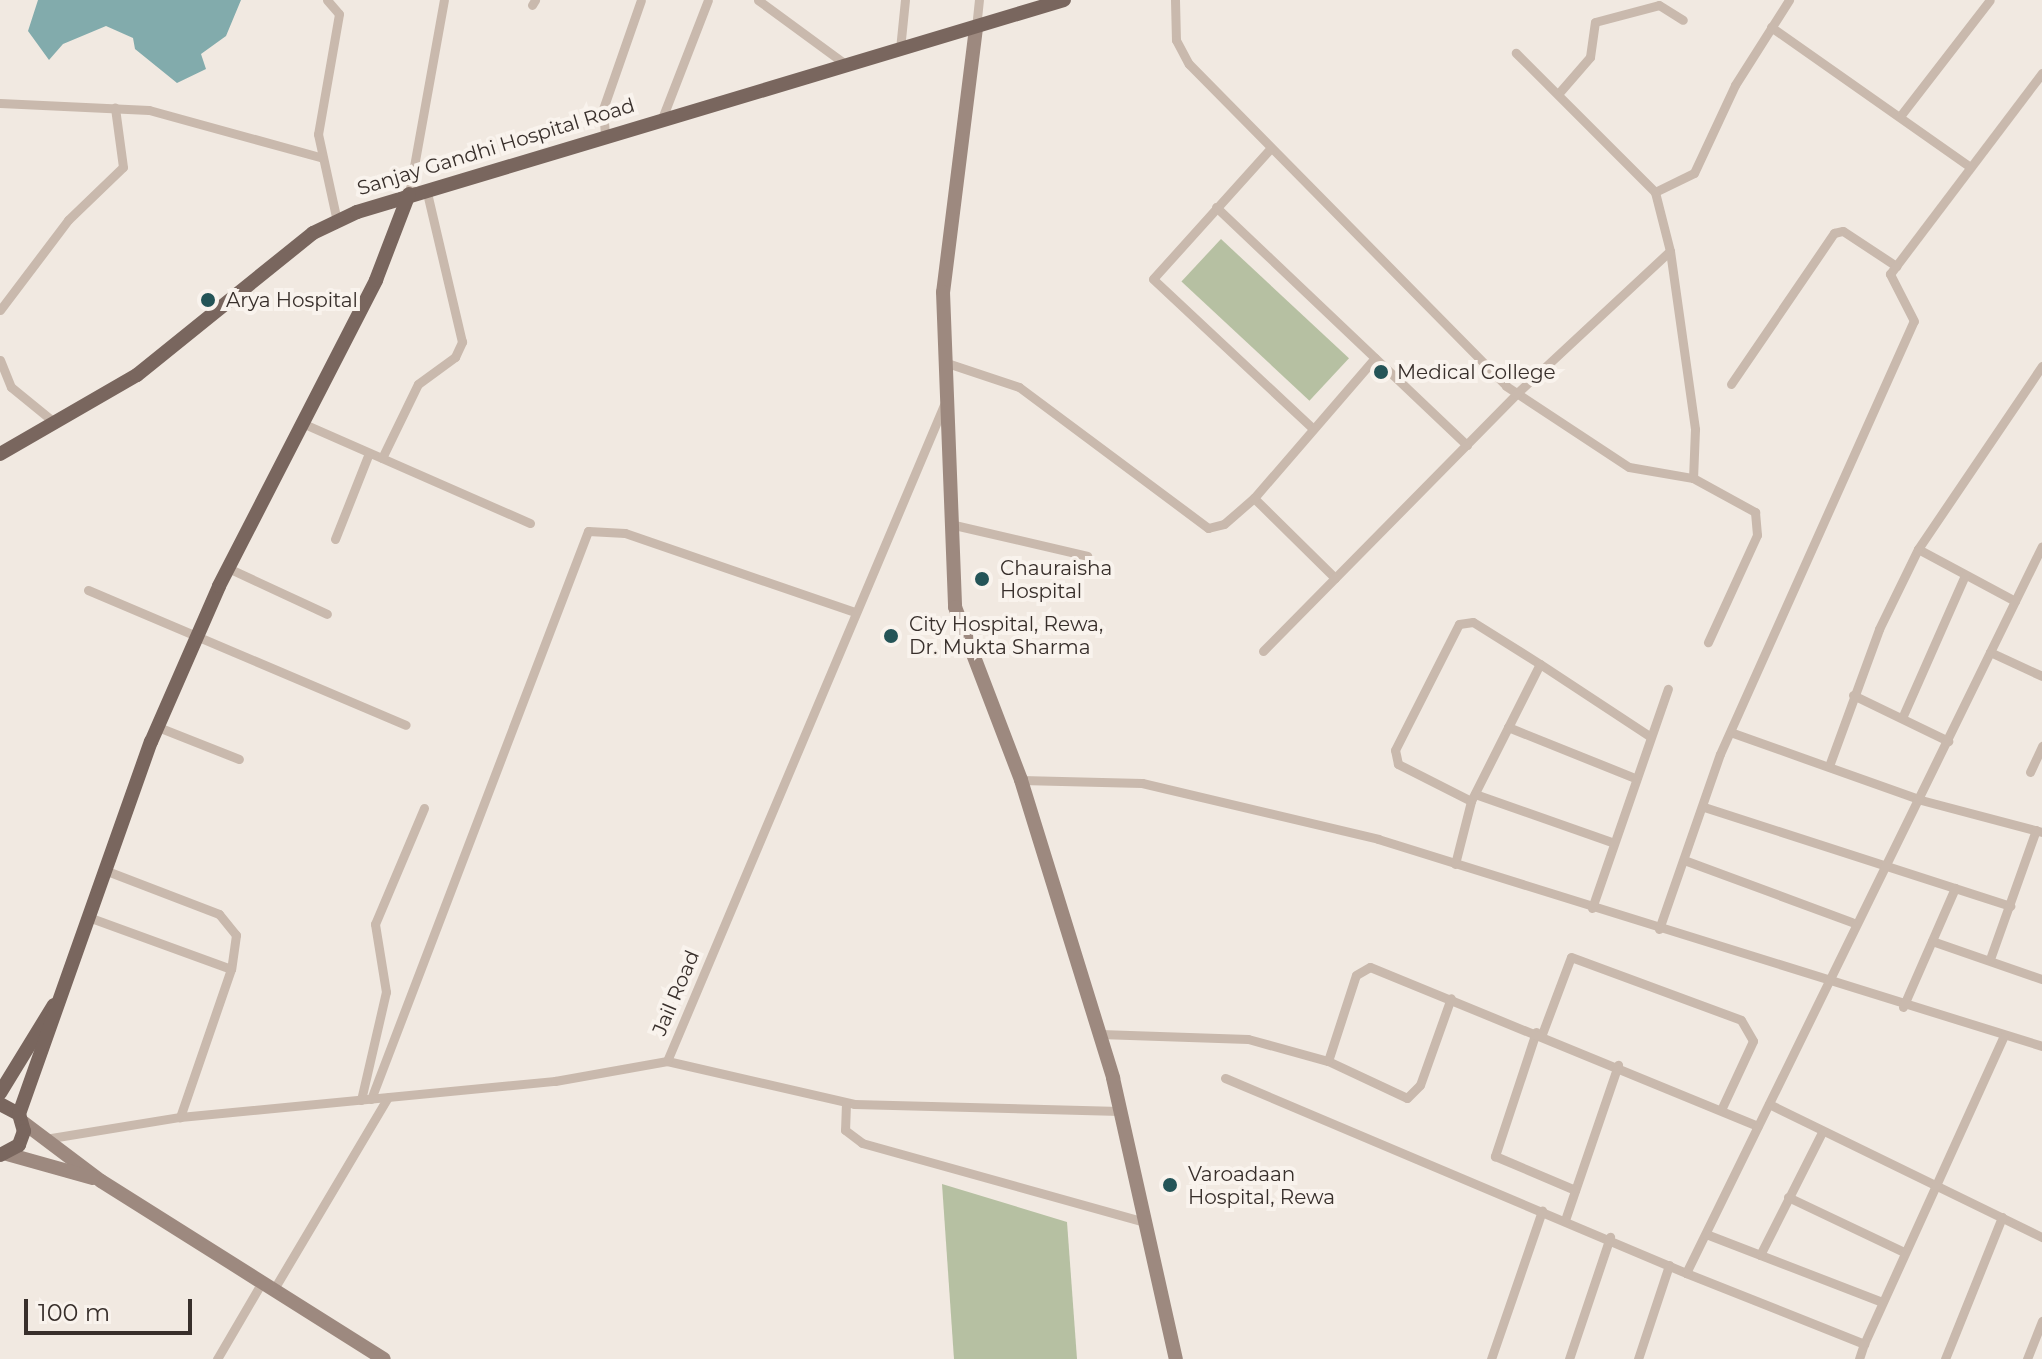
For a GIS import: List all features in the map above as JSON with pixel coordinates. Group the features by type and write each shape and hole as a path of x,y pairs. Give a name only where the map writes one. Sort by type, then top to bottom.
{"main road":[{"name":"Sanjay Gandhi Hospital Road","path":"0,454 55,423 211,322 313,233 337,221 409,194 663,116 976,28 1052,1"},
{"path":"976,28 943,292 944,405 955,607 1021,780 1100,1034 1176,1359"},
{"path":"4,1154 19,1145 21,1119 54,1005 91,918 158,727 228,568 376,280 409,194"},
{"path":"0,1093 54,1005"},
{"path":"0,1104 101,1181 384,1359"},
{"path":"4,1154 101,1181"}],"street":[{"path":"327,0 339,14 320,157 337,221"},
{"path":"409,194 444,0"},
{"path":"605,134 603,109 641,0"},
{"path":"663,116 708,0"},
{"path":"758,0 778,4 845,64"},
{"path":"900,49 905,0"},
{"path":"976,28 979,0"},
{"path":"1175,0 1179,49 1269,150 1516,394 1629,467 1693,478 1751,506 1759,522 1708,642"},
{"path":"1655,192 1694,173 1771,27 1789,0"},
{"path":"1901,115 1990,0"},
{"path":"1558,94 1590,57 1595,22 1659,5 1683,20"},
{"path":"1771,27 1901,115 1969,166"},
{"path":"1516,53 1655,192 1670,251 1695,429 1693,478"},
{"path":"1659,929 1733,733 1914,321 1912,305 1889,283 1896,266 2042,73"},
{"path":"0,103 149,110 320,157"},
{"path":"0,310 68,220 123,167 115,108"},
{"path":"1269,150 1153,279 1156,287 1311,427"},
{"path":"382,458 418,384 455,357 462,342 426,189"},
{"path":"1216,207 1467,445"},
{"path":"1731,384 1834,233 1851,235 1896,266"},
{"path":"1263,651 1516,394 1670,251"},
{"path":"944,362 1019,387 1208,528 1224,524 1254,498 1311,427 1375,358"},
{"path":"0,360 11,387 55,423"},
{"path":"1829,766 1853,695 1918,549 2042,366"},
{"name":"Jail Road","path":"45,1139 180,1117 555,1081 667,1061 944,405"},
{"path":"302,423 530,523"},
{"path":"335,539 369,453"},
{"path":"1254,498 1335,578"},
{"path":"950,524 1087,556"},
{"path":"366,1099 588,531 625,533 855,612"},
{"path":"1686,1273 1769,1104 1852,922 1921,800 2042,546"},
{"path":"1918,549 2015,601"},
{"path":"228,568 327,614"},
{"path":"1902,718 1965,575"},
{"path":"88,590 406,725"},
{"path":"1614,843 1473,797 1398,764 1395,750 1459,624 1473,622 1649,736"},
{"path":"1990,652 2042,676"},
{"path":"1455,864 1473,797 1540,664"},
{"path":"1592,908 1649,736 1668,689"},
{"path":"1853,695 1948,741"},
{"path":"158,727 239,759"},
{"path":"1508,727 1635,778"},
{"path":"1733,733 1921,800 2039,831 1990,959"},
{"path":"2030,772 2042,746"},
{"path":"1021,780 1114,780 1197,793 1455,864 1825,983 2042,1046"},
{"path":"1704,807 1881,868 2010,906"},
{"path":"366,1099 386,992 375,924 424,808"},
{"path":"1684,860 1852,922"},
{"path":"107,871 219,914 236,935 231,969 180,1117"},
{"path":"1903,1007 1955,888"},
{"path":"91,918 231,969"},
{"path":"1932,941 2042,979"},
{"path":"1575,1190 1495,1156 1539,1033 1571,957 1741,1020 1753,1041 1721,1110"},
{"path":"1328,1061 1363,967 1539,1033 1758,1126"},
{"path":"1100,1034 1248,1039 1328,1061 1407,1098 1416,1094 1451,998"},
{"path":"1859,1359 1880,1301 2003,1037"},
{"path":"667,1061 846,1103 1120,1111"},
{"path":"1565,1220 1618,1065"},
{"path":"1225,1078 1610,1237 1686,1273 1864,1344"},
{"path":"217,1359 268,1286 388,1097"},
{"path":"846,1103 845,1130 862,1143 1145,1222"},
{"path":"1769,1104 2042,1237"},
{"path":"1760,1255 1822,1132"},
{"path":"1788,1197 1904,1252"},
{"path":"1491,1359 1542,1211"},
{"path":"1945,1359 2002,1217"},
{"path":"1706,1234 1880,1301"},
{"path":"1569,1359 1610,1237"},
{"path":"1638,1359 1669,1265"},
{"path":"2027,1359 2042,1321"}],"green space":[{"path":"1221,239 1349,358 1309,401 1181,281"},
{"path":"942,1184 1067,1222 1077,1359 954,1359"}],"water":[{"path":"38,0 241,0 226,36 201,54 206,69 177,83 135,49 133,38 106,26 63,44 49,60 28,31"}],"place":[{"name":"Arya Hospital","path":"208,300"},
{"name":"Medical College","path":"1381,372"},
{"name":"Chauraisha Hospital","path":"982,579"},
{"name":"City Hospital, Rewa, Dr. Mukta Sharma","path":"891,636"},
{"name":"Varoadaan Hospital, Rewa","path":"1170,1185"}]}
